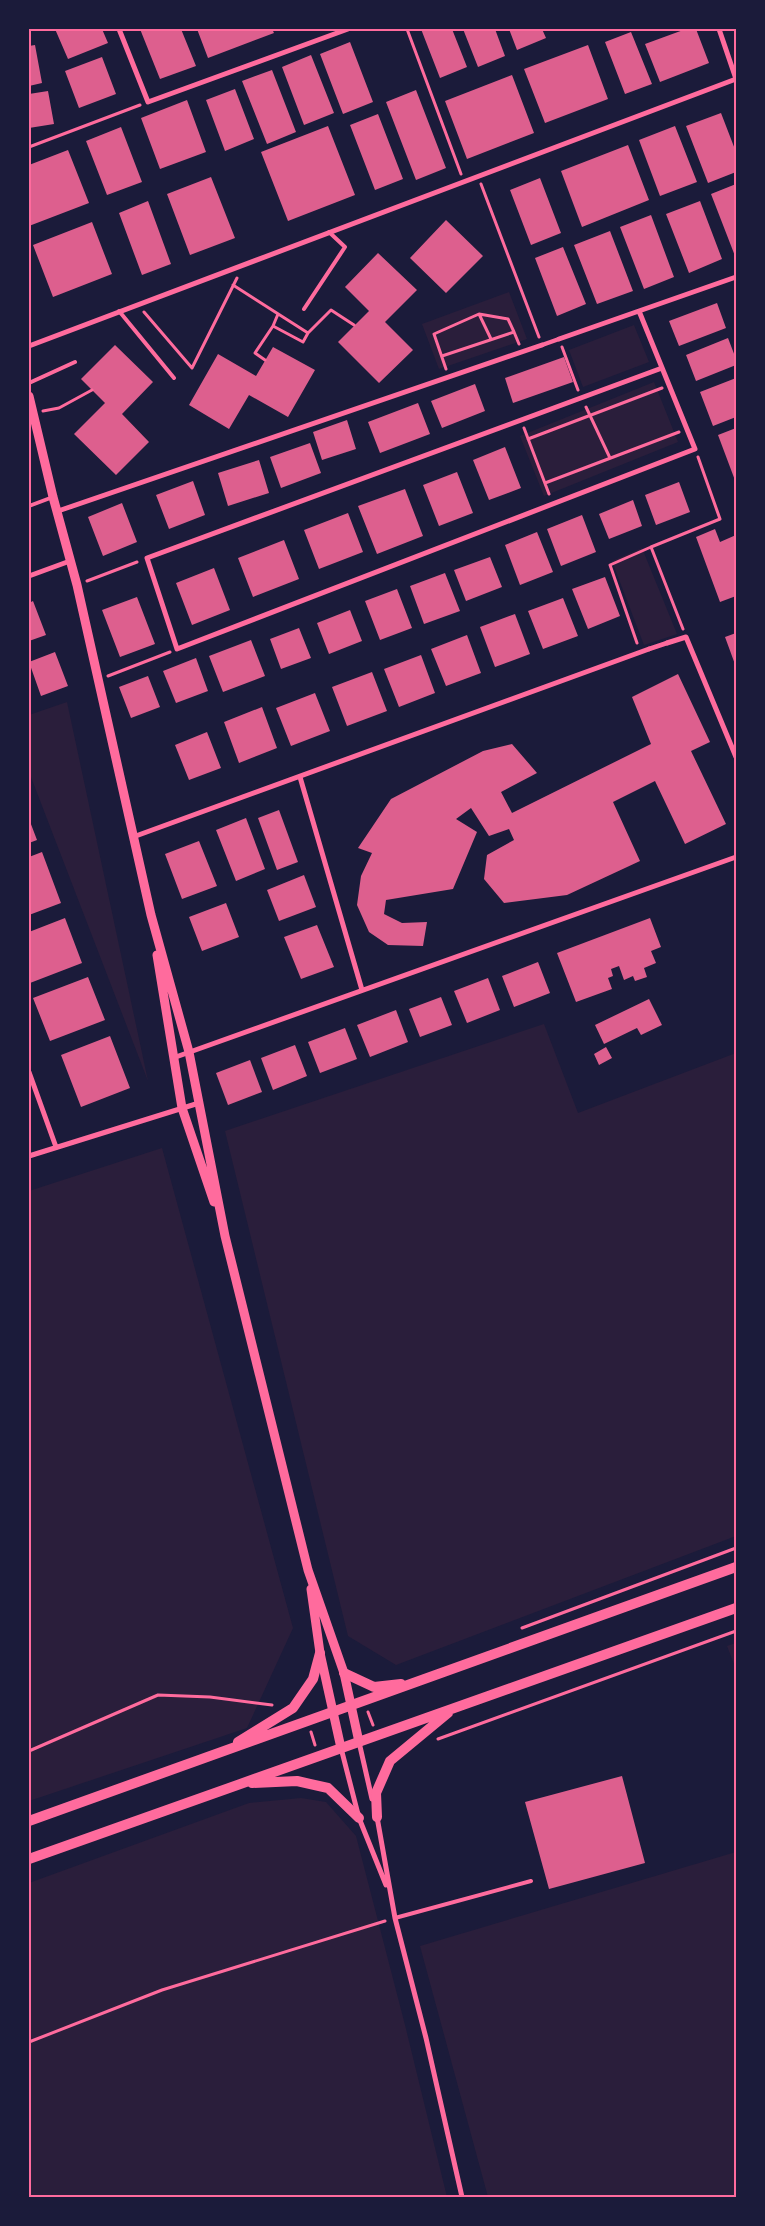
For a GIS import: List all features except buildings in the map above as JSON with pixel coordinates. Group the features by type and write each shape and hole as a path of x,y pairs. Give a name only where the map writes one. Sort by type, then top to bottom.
{"main road":[{"path":"29,1822 736,1567"},
{"path":"29,1859 736,1608"},
{"path":"220,1754 294,1708 313,1679 320,1653"},
{"path":"344,1674 374,1687 417,1682"},
{"path":"376,1817 376,1793 390,1762 454,1708"},
{"path":"239,1784 297,1781 328,1788 359,1818"}],"street":[{"path":"119,29 148,102 348,29"},
{"path":"29,346 736,79 719,29"},
{"path":"58,512 736,277"},
{"path":"639,311 695,449 177,649 147,558 662,368"},
{"path":"29,396 53,497 77,585 132,838 188,1052 225,1236 308,1570 344,1674 352,1706 395,1918 426,2038 462,2197"},
{"path":"29,576 70,561"},
{"path":"132,838 686,637 736,757"},
{"path":"300,777 362,990"},
{"path":"172,1058 736,856"},
{"path":"151,915 172,1058 182,1108 225,1236"},
{"path":"29,1072 56,1147"},
{"path":"29,1156 198,1103"},
{"path":"308,1570 320,1653 340,1748 359,1818 391,1898"}],"lane":[{"path":"304,309 345,247 329,232"},
{"path":"119,311 174,378"},
{"path":"29,383 75,362"},
{"path":"29,506 53,497"},
{"path":"395,1918 531,1881"}],"path":[{"path":"407,29 464,181"},
{"path":"29,147 148,102"},
{"path":"478,176 542,345"},
{"path":"138,304 192,368 244,264"},
{"path":"233,285 308,333"},
{"path":"273,326 303,342 308,333 331,310 354,325"},
{"path":"266,360 255,353 273,326 278,314"},
{"path":"479,314 491,340"},
{"path":"449,377 434,334 479,314 508,319 523,351"},
{"path":"442,356 514,332"},
{"path":"559,339 578,389"},
{"path":"528,439 669,386"},
{"path":"33,413 59,408 92,390"},
{"path":"581,398 610,458"},
{"path":"521,420 553,504"},
{"path":"545,483 686,429"},
{"path":"640,653 610,565 720,519 695,449"},
{"path":"651,547 686,637"},
{"path":"77,585 147,558"},
{"path":"98,680 177,649"},
{"path":"513,1632 736,1548"},
{"path":"435,1740 736,1631"},
{"path":"29,1751 158,1695 210,1697 294,1708"},
{"path":"29,2042 162,1990 395,1918"}],"shaded area":[{"path":"509,292 527,339 439,369 422,324"},
{"path":"634,325 649,362 583,387 569,350"},
{"path":"654,382 678,442 544,496 520,436"},
{"path":"642,548 677,634 644,645 612,561"},
{"path":"67,702 148,1081 29,772 29,715"},
{"path":"544,1024 578,1113 736,1053 736,1536 396,1665 348,1636 225,1131"},
{"path":"162,1148 293,1628 247,1728 29,1801 29,1191"},
{"path":"736,1643 736,1669 727,1646"},
{"path":"301,1798 326,1802 356,1836 447,2197 29,2197 29,1883 249,1803"},
{"path":"736,1852 736,2197 488,2197 420,1946"}]}
